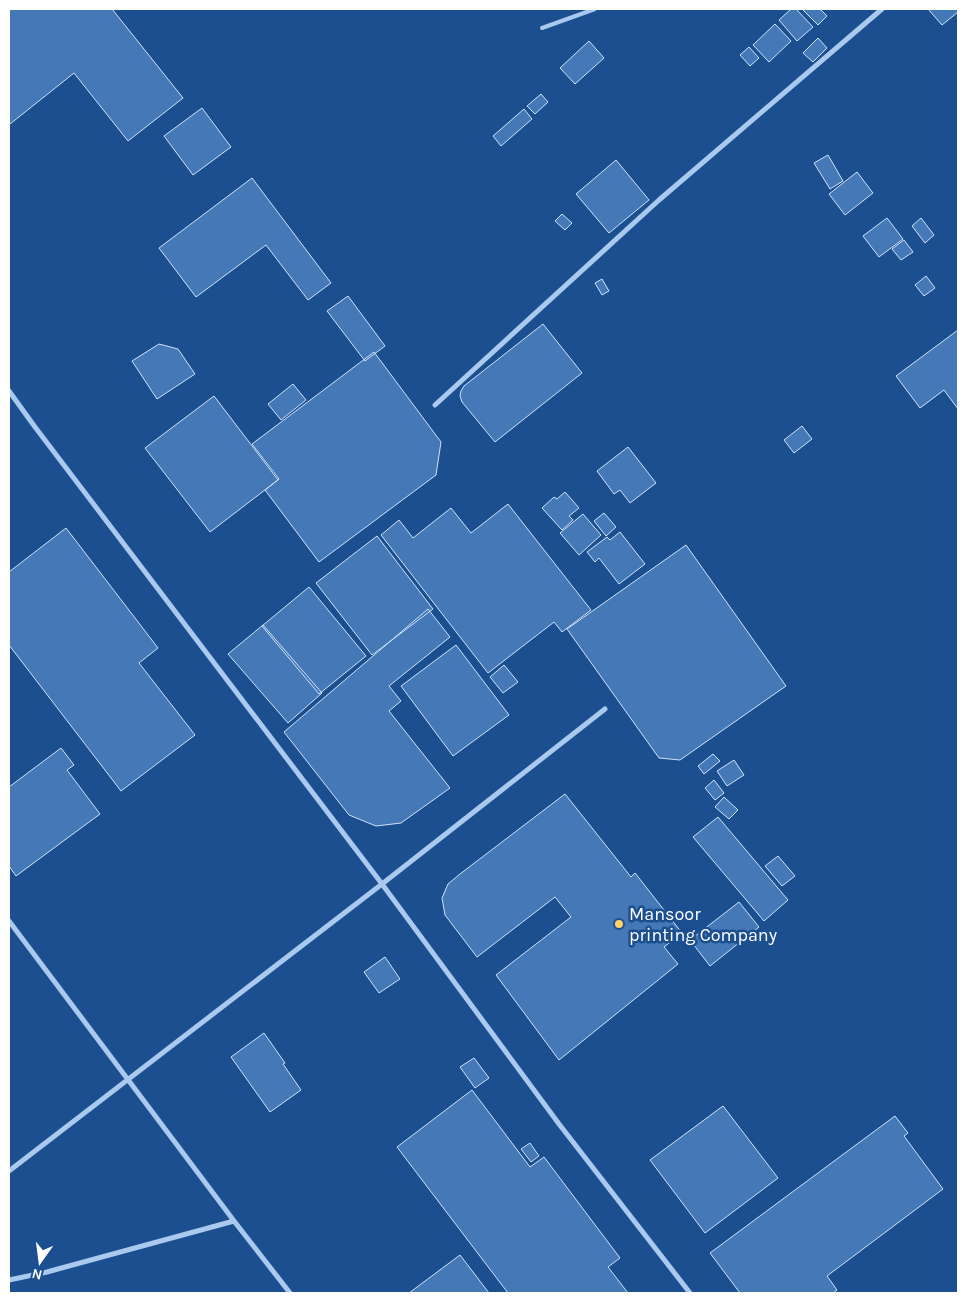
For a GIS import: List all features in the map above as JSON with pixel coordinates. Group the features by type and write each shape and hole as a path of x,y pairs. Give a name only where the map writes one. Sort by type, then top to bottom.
{"street":[{"path":"435,406 659,200 882,9"},
{"path":"9,391 382,884 559,1124 690,1293"},
{"path":"9,1171 382,884 605,709"},
{"path":"9,922 290,1293"},
{"path":"9,1280 47,1272 234,1221"}],"lane":[{"path":"542,28 595,9"}],"building":[{"path":"9,9 112,9 183,98 128,141 74,73 10,124"},
{"path":"791,9 796,9 813,27 797,41 779,20"},
{"path":"802,9 820,9 827,16 818,25"},
{"path":"928,9 958,9 958,12 942,25"},
{"path":"775,24 791,41 769,62 753,45"},
{"path":"818,38 827,48 813,62 803,53"},
{"path":"589,41 604,58 575,84 560,68"},
{"path":"749,47 759,58 750,66 740,55"},
{"path":"541,94 548,102 535,114 527,106"},
{"path":"202,108 231,147 193,175 164,136"},
{"path":"524,109 532,119 501,146 493,136"},
{"path":"828,155 843,181 830,189 814,163"},
{"path":"616,160 649,200 609,233 576,194"},
{"path":"857,172 873,193 845,215 829,194"},
{"path":"252,178 331,283 308,300 266,245 196,297 159,248"},
{"path":"562,214 572,223 565,230 555,221"},
{"path":"887,218 903,239 879,257 863,236"},
{"path":"921,218 934,235 925,243 912,226"},
{"path":"904,240 913,252 901,260 892,249"},
{"path":"926,276 935,288 924,296 915,285"},
{"path":"602,279 609,291 602,295 595,283"},
{"path":"348,296 385,346 365,361 327,311"},
{"path":"543,324 582,373 495,442 462,402 461,391 464,386"},
{"path":"958,330 958,409 944,390 920,408 896,376"},
{"path":"159,344 178,349 195,374 157,399 132,361"},
{"path":"374,352 441,442 436,475 319,562 265,490 279,479 252,444"},
{"path":"293,384 306,400 281,420 268,404"},
{"path":"214,396 278,480 210,532 145,448"},
{"path":"802,426 812,439 794,453 784,440"},
{"path":"628,447 656,483 630,503 620,490 614,494 597,471"},
{"path":"565,492 579,508 569,516 573,520 562,530 542,508 554,497 557,499"},
{"path":"508,504 591,610 562,632 554,622 488,673 381,535 399,520 413,538 451,508 471,533"},
{"path":"604,513 616,527 606,536 594,521"},
{"path":"583,514 601,535 579,555 560,533"},
{"path":"66,528 158,648 139,663 195,735 121,791 9,645 9,572"},
{"path":"620,532 645,564 619,584 599,558 595,562 587,552 607,537 610,540"},
{"path":"377,536 433,609 372,655 316,583"},
{"path":"686,545 786,686 680,760 659,758 567,629"},
{"path":"309,587 366,656 319,694 262,626"},
{"path":"428,609 450,637 389,686 401,701 389,711 450,788 401,823 376,826 349,815 284,732"},
{"path":"263,625 322,693 288,723 228,654"},
{"path":"456,645 509,715 453,756 401,686"},
{"path":"504,665 518,682 503,693 490,677"},
{"path":"61,748 74,765 67,770 100,814 16,876 9,866 9,787"},
{"path":"713,754 720,761 704,774 698,766"},
{"path":"734,760 744,775 727,786 717,771"},
{"path":"714,780 724,793 715,800 705,788"},
{"name":"Mansoor printing Company","path":"565,794 631,877 635,873 682,933 664,947 678,964 559,1060 496,975 571,917 555,897 477,957 445,915 442,898 448,884"},
{"path":"724,797 738,810 729,819 715,807"},
{"path":"718,817 788,900 764,921 693,837"},
{"path":"778,856 795,876 782,886 765,866"},
{"path":"739,902 759,927 710,966 690,940"},
{"path":"385,957 400,979 379,993 364,972"},
{"path":"264,1033 301,1090 270,1112 231,1057"},
{"path":"474,1058 489,1078 475,1088 460,1067"},
{"path":"472,1090 530,1167 544,1157 620,1258 608,1267 628,1293 508,1293 397,1147"},
{"path":"723,1106 778,1178 705,1233 650,1160"},
{"path":"895,1116 908,1133 904,1136 943,1189 827,1276 837,1290 833,1293 740,1293 710,1253"},
{"path":"530,1143 539,1156 531,1162 521,1149"},
{"path":"460,1255 489,1293 409,1293"}],"place":[{"name":"Mansoor printing Company","path":"619,924"}]}
